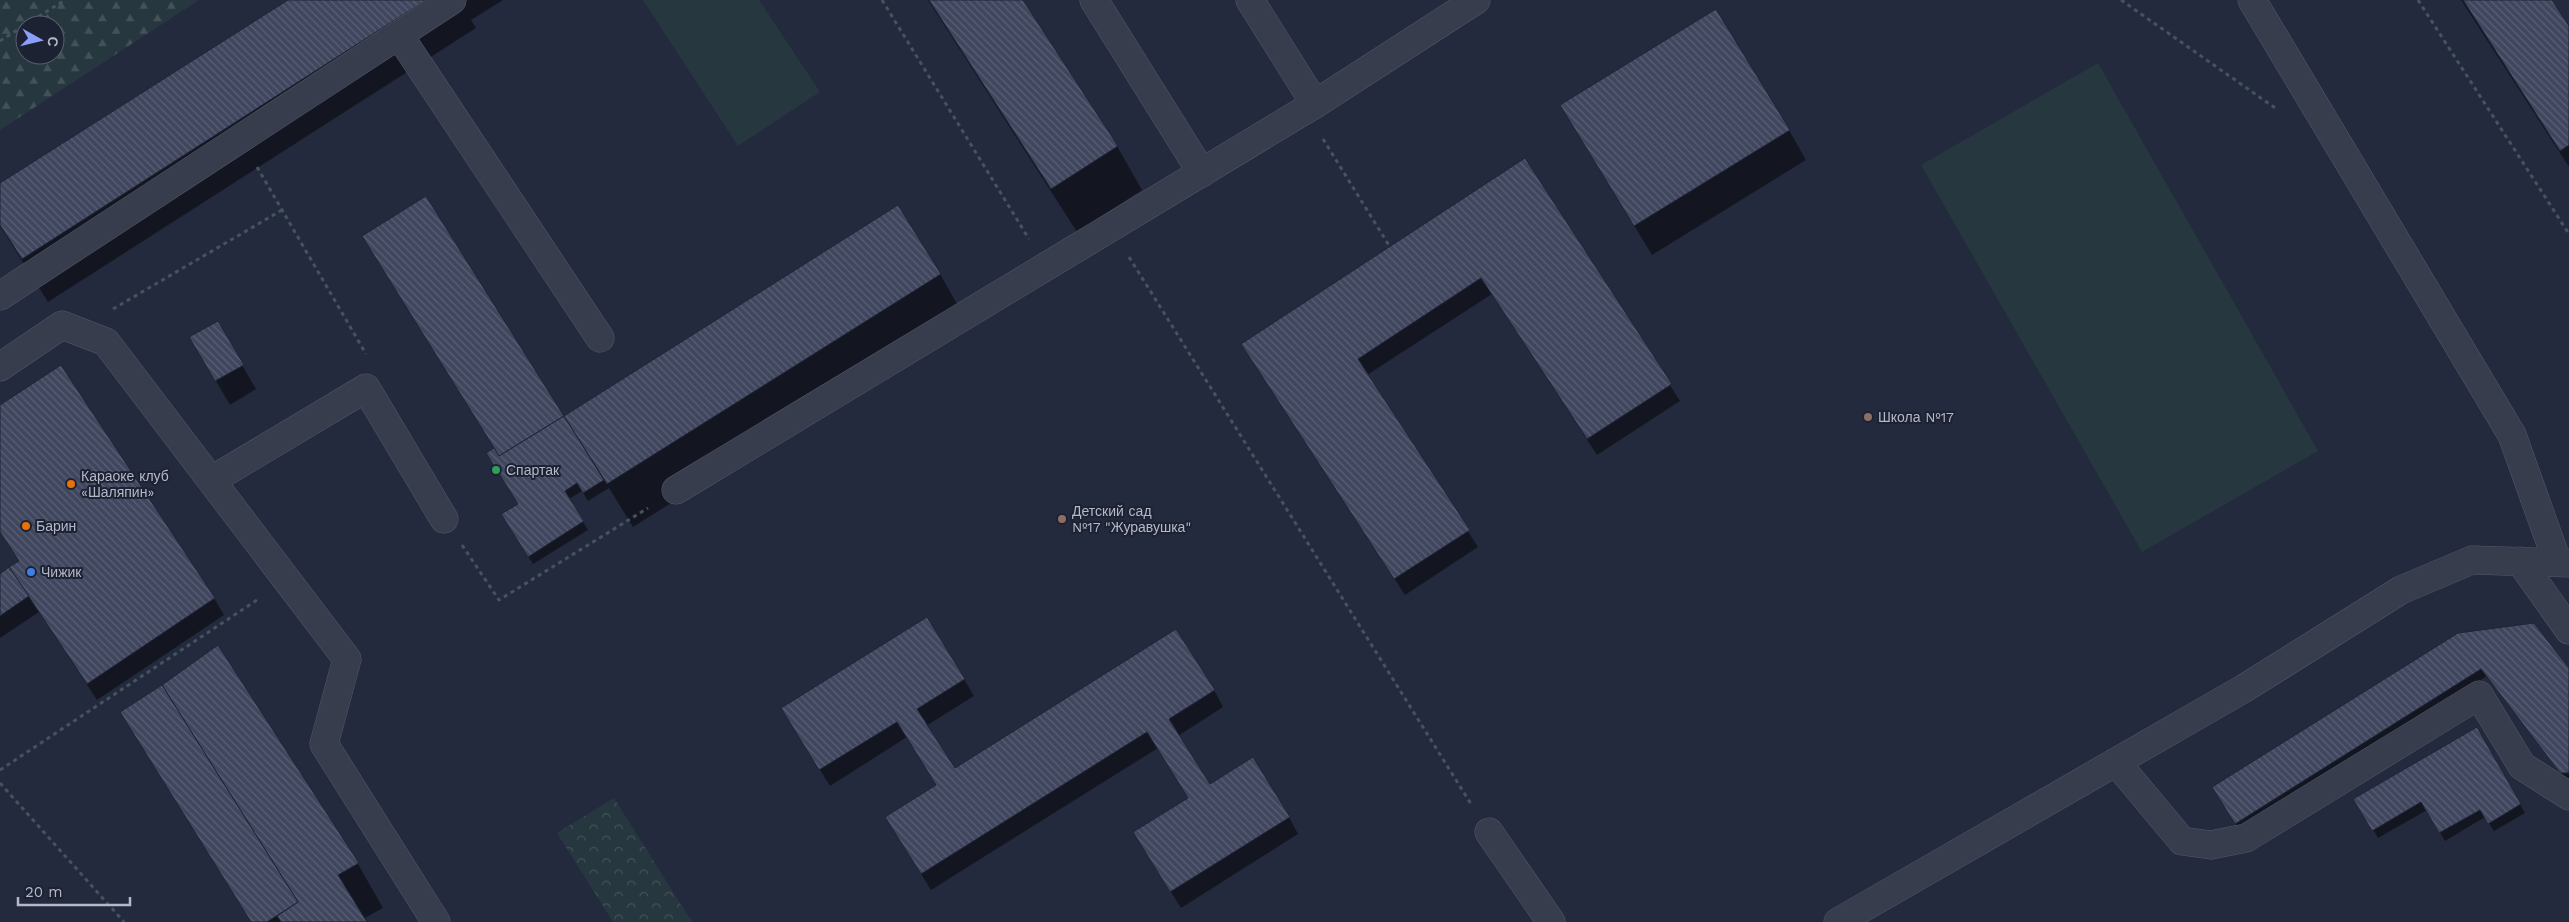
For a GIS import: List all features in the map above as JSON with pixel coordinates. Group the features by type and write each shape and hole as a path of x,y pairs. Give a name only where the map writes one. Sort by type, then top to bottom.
{"street":[{"path":"0,296 452,0"},
{"path":"1094,0 1202,173"},
{"path":"1250,0 1310,107"},
{"path":"676,490 1310,107 1476,0"},
{"path":"1838,922 2243,689 2401,590 2472,560 2563,562 2512,435 2252,0"},
{"path":"399,35 600,338"},
{"path":"0,367 62,325 106,342 347,658 324,744 436,922"},
{"path":"212,480 366,388 444,519"},
{"path":"2520,561 2569,630"},
{"path":"2116,762 2182,842 2211,846 2246,838 2479,695 2522,766 2569,796"},
{"path":"1488,832 1551,922"}],"path":[{"path":"41,15 65,0"},
{"path":"882,0 1047,267"},
{"path":"2121,0 2283,114"},
{"path":"2418,0 2569,234"},
{"path":"0,41 15,31"},
{"path":"1310,107 1390,247"},
{"path":"241,138 376,372 366,388"},
{"path":"127,301 282,210"},
{"path":"1111,228 1488,832"},
{"path":"444,519 500,600 676,490"},
{"path":"0,770 288,580"},
{"path":"0,783 124,922"}],"green space":[{"path":"0,0 199,0 0,130"},
{"path":"643,0 759,0 820,92 738,146"},
{"path":"2098,63 2318,451 2142,552 1921,165"},
{"path":"614,798 692,922 613,922 557,833"}],"building":[{"path":"288,0 426,0 22,259 0,225 0,183"},
{"path":"929,0 1023,0 1118,146 1051,189"},
{"path":"2463,0 2552,0 2569,26 2569,145 2560,151"},
{"path":"1716,9 1790,130 1634,226 1560,105"},
{"path":"1525,158 1672,384 1587,439 1481,278 1358,359 1470,530 1394,579 1241,344"},
{"path":"426,196 564,416 499,456 362,236"},
{"path":"898,205 941,274 607,484 564,416"},
{"path":"218,321 244,365 215,381 189,337"},
{"path":"61,365 215,598 87,684 9,567 19,561 0,532 0,405"},
{"path":"564,416 604,480 583,493 577,483 565,491 584,521 528,557 501,514 518,504 486,453 494,448 499,456"},
{"path":"9,567 29,596 0,616 0,574"},
{"path":"927,617 965,679 917,709 955,768 1176,629 1215,690 1169,719 1210,784 1253,757 1290,817 1170,892 1133,832 1188,798 1147,732 921,874 885,817 936,785 897,722 819,770 781,708"},
{"path":"2534,623 2569,668 2569,773 2560,773 2481,669 2235,824 2212,787 2458,633"},
{"path":"218,645 359,863 338,875 367,922 281,922 277,916 298,902 162,685"},
{"path":"162,685 298,902 267,922 251,922 120,712"},
{"path":"2477,727 2521,804 2488,824 2480,810 2439,833 2421,802 2372,831 2353,799"}],"place":[{"name":"Школа №17","path":"1868,417"},
{"name":"Спартак","path":"496,470"},
{"name":"Караоке клуб «Шаляпин»","path":"71,484"},
{"name":"Детский сад №17 \"Журавушка\"","path":"1062,519"},
{"name":"Барин","path":"26,526"},
{"name":"Чижик","path":"31,572"}]}
